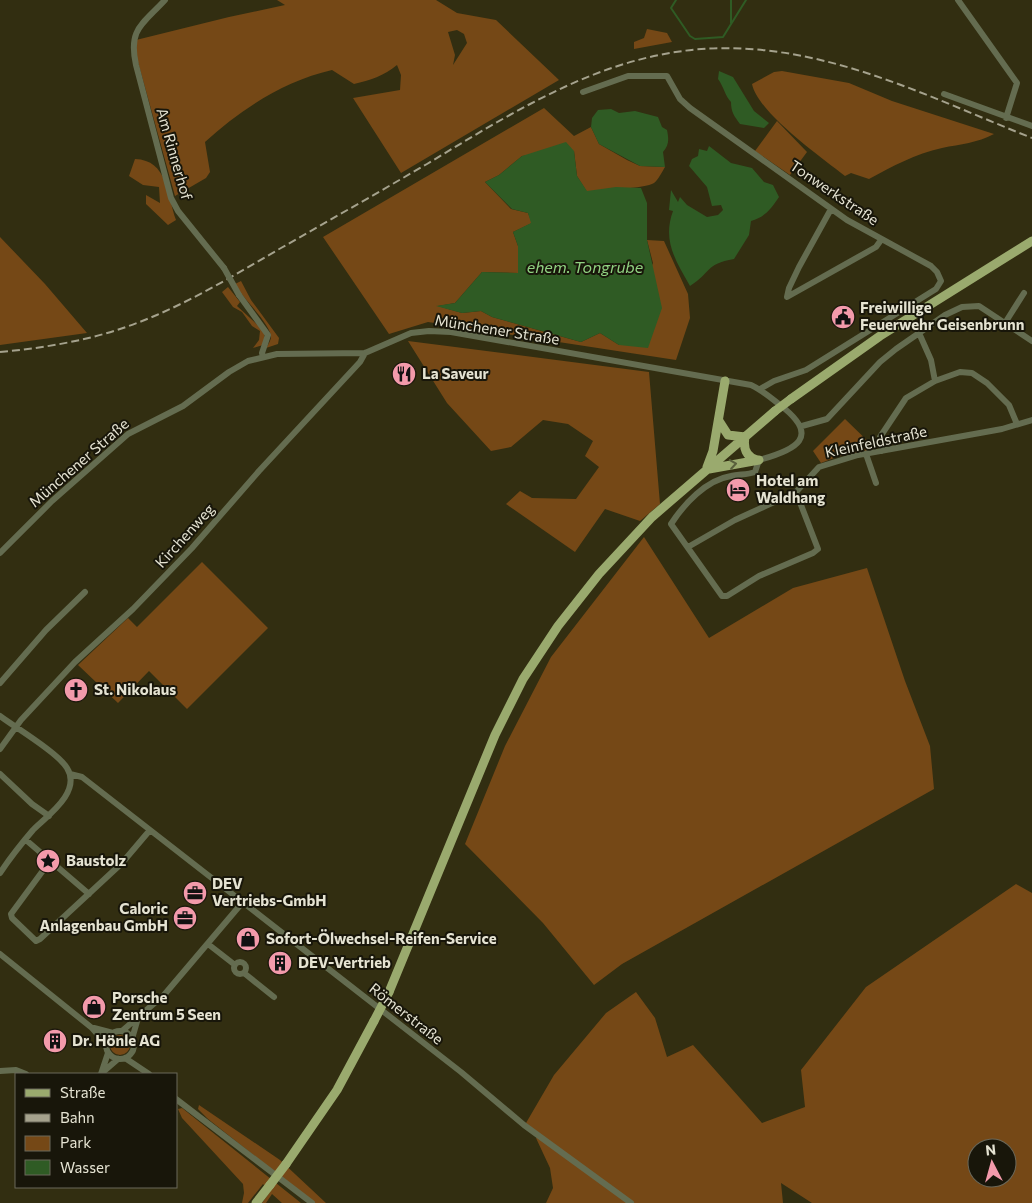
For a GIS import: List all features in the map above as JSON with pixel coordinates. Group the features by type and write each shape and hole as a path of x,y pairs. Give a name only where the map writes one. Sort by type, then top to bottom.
{"main road":[{"path":"256,1203 286,1164 337,1090 389,992 494,734 523,679 558,626 599,574 652,517 791,399 880,336 1032,241"},
{"path":"706,470 714,450 725,381"},
{"path":"719,421 728,435 745,437"},
{"path":"745,437 746,452 749,456 759,460"},
{"path":"706,470 759,460"}],"street":[{"name":"Am Rinnerhof","path":"165,0 134,35 132,50 172,198 178,211 224,268 239,294 268,335 263,356"},
{"path":"958,0 1017,83 1006,118"},
{"name":"Tonwerkstraße","path":"584,92 628,76 667,76 680,99 690,108 831,209 882,240 931,266 940,278 940,284 806,370 774,381 760,389"},
{"path":"944,94 1032,126"},
{"path":"831,209 798,267 787,297 876,247 882,240"},
{"path":"1005,323 1024,293"},
{"path":"802,426 827,419 880,362 919,333 962,307 979,306 1032,341"},
{"name":"Münchener Straße","path":"0,553 52,501 128,434 183,406 241,365 263,356 365,353 411,333 429,331 451,332 725,381 760,389"},
{"path":"919,333 931,360 935,381"},
{"name":"Kirchenweg","path":"0,749 14,727 75,662 133,609 192,548 259,471 360,362 365,353"},
{"path":"882,451 880,436 906,398 935,381 960,372 972,372 987,383 1009,405 1017,424"},
{"path":"760,389 796,417 802,426 801,438 790,449 759,460 755,472 718,480 702,490 676,515 671,524 722,596 727,596 759,576 813,553 818,545 796,492"},
{"name":"Kleinfeldstraße","path":"688,547 735,520 796,492 819,467 866,454 1002,429 1032,420"},
{"path":"866,454 876,483"},
{"path":"0,683 46,630 85,592"},
{"path":"0,716 62,761 70,774 70,783 65,797 26,840 0,873"},
{"path":"0,774 32,804 49,816"},
{"name":"Römerstraße","path":"70,774 82,777 461,1072 524,1125 631,1203"},
{"path":"50,861 12,911 12,918 32,939 40,939 90,894 122,864 150,830"},
{"path":"26,840 90,894"},
{"path":"0,862 8,862"},
{"path":"92,1028 113,1033 122,1032 164,995 242,902"},
{"path":"208,944 235,965 235,973 239,975 244,973 274,997"},
{"path":"0,954 92,1028 106,1044 108,1053 102,1073"},
{"path":"138,1017 132,1039 133,1050 142,1068"},
{"path":"122,1032 132,1039"},
{"path":"106,1044 113,1033"},
{"path":"102,1073 133,1050"},
{"path":"108,1053 142,1068 148,1073"},
{"path":"0,1072 16,1070 24,1073"},
{"path":"178,1101 312,1203"}],"green space":[{"path":"277,0 436,0 457,13 496,20 559,80 401,173 353,98 400,90 401,75 397,65 377,77 354,84 332,70 314,75 297,81 264,98 233,118 205,142 210,172 206,178 175,196 135,51 136,40 285,5","holes":["457,30 464,34 467,43 453,65 455,55 448,32"]},
{"path":"647,29 667,33 672,42 634,49 634,42 644,38"},
{"path":"782,71 849,83 892,101 994,134 975,141 913,157 869,179 851,173 845,176 792,134 766,108 757,96 752,84 774,72"},
{"path":"544,108 574,136 591,127 599,144 627,160 640,166 665,167 655,182 649,185 587,192 577,176 574,151 522,156 499,175 485,182 511,209 528,213 532,223 513,232 518,246 518,273 482,272 455,303 438,306 462,313 481,311 492,317 581,342 600,333 619,345 653,263 647,240 664,241 688,294 690,318 676,360 428,322 389,334 323,237"},
{"path":"777,121 807,152 790,175 755,151"},
{"path":"135,159 154,165 164,180 176,220 168,225 146,204 146,195 160,203 159,187 143,185 129,176"},
{"path":"0,237 45,284 87,333 0,345"},
{"path":"241,281 251,300 279,338 278,344 266,348 271,338 270,332 235,284"},
{"path":"228,287 240,302 237,306 264,331 265,340 263,345 253,348 259,340 260,331 252,326 242,312 233,307 222,292"},
{"path":"408,341 649,372 660,504 640,521 605,509 575,552 506,504 520,491 532,498 576,499 599,467 585,456 593,441 568,424 543,420 511,447 491,451 447,403"},
{"path":"845,419 877,450 839,456 821,463 813,451"},
{"path":"644,537 709,638 793,588 867,568 905,681 930,746 934,789 622,964 594,985 543,923 465,844 505,746 551,657"},
{"path":"202,562 268,628 187,709 149,671 118,703 78,665 128,618 137,627"},
{"path":"1016,884 1032,893 1032,1203 812,1203 781,1183 783,1203 546,1203 553,1188 550,1168 536,1138 540,1136 526,1123 554,1075 606,1013 636,992 655,1018 667,1057 693,1045 762,1123 805,1107 801,1070 866,987"},
{"path":"120,1035 127,1038 130,1045 127,1052 120,1055 113,1052 110,1045 113,1038"},
{"path":"199,1105 280,1160 326,1203 314,1203 208,1119 198,1109"},
{"path":"182,1108 301,1203 282,1203 272,1194 266,1203 262,1203 270,1192 263,1184 248,1203 242,1203 243,1184 182,1118 178,1109"}],"water":[{"path":"719,71 733,77 754,111 769,123 764,128 740,124 733,114 731,102 718,79"},
{"path":"611,109 619,113 635,111 658,117 662,127 667,130 668,134 667,145 663,152 665,167 640,166 599,144 591,127 592,118 598,110"},
{"name":"ehem. Tongrube","path":"566,142 574,151 577,176 587,191 616,187 641,188 647,203 647,240 662,308 648,348 619,345 600,333 581,342 492,317 481,311 462,313 436,306 455,303 482,272 518,273 518,246 513,232 531,223 528,213 512,209 485,182 499,175 522,156"},
{"path":"709,146 731,163 752,168 764,182 773,185 779,197 767,212 751,221 749,235 734,259 713,266 690,286 672,250 670,241 670,222 673,211 669,210 671,190 678,202 680,197 687,205 707,217 718,215 723,210 721,205 712,206 707,187 689,166 692,159 698,156 699,149 707,151"}],"waterway":[{"path":"676,0 671,8 690,36 695,39 723,37 746,0"},
{"path":"731,0 731,23"}],"railway":[{"path":"0,352 80,340 126,327 166,311 224,281 541,98 580,80 620,65 661,55 704,49 749,49 786,53 822,60 894,82 1032,138"}],"place":[{"name":"Freiwillige Feuerwehr Geisenbrunn","path":"843,317"},
{"name":"La Saveur","path":"404,374"},
{"name":"Hotel am Waldhang","path":"738,490"},
{"name":"St. Nikolaus","path":"76,690"},
{"name":"Baustolz","path":"48,861"},
{"name":"DEV Vertriebs-GmbH","path":"195,893"},
{"name":"Caloric Anlagenbau GmbH","path":"185,918"},
{"name":"Sofort-Ölwechsel-Reifen-Service","path":"248,939"},
{"name":"DEV-Vertrieb","path":"280,963"},
{"name":"Porsche Zentrum 5 Seen","path":"94,1007"},
{"name":"Dr. Hönle AG","path":"55,1041"}]}
